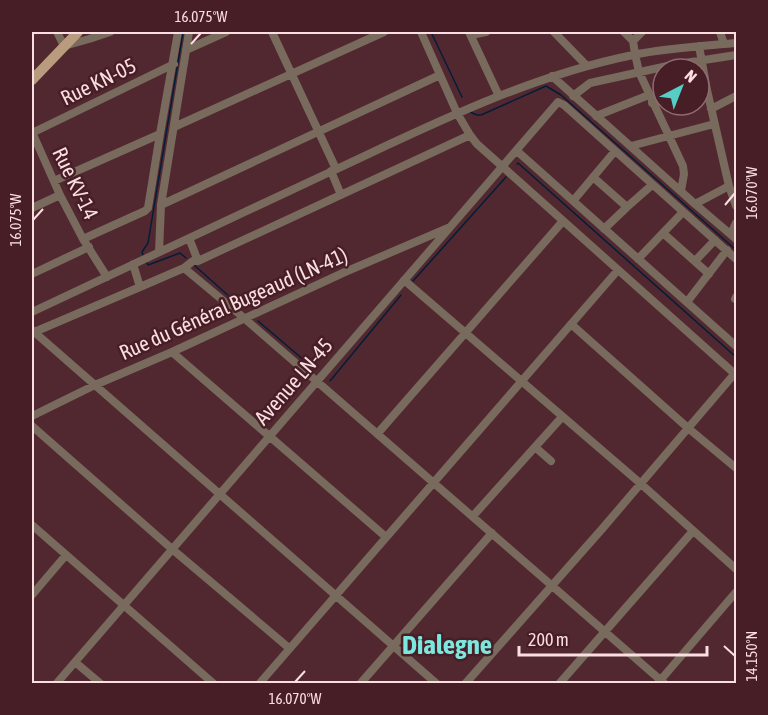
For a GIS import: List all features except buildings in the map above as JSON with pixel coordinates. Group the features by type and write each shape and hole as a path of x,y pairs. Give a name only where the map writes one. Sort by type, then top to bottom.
{"main road":[{"path":"32,80 78,32"}],"street":[{"path":"57,32 64,46 110,32"},
{"path":"159,252 161,205 174,127 178,32"},
{"path":"178,65 186,50 189,32"},
{"path":"186,50 226,32"},
{"path":"272,32 319,131 341,195"},
{"path":"174,127 384,32"},
{"path":"420,32 457,113 477,144 736,373 465,684"},
{"path":"486,32 470,33 499,96"},
{"path":"554,32 587,66"},
{"path":"596,116 651,99 639,72 633,41 624,32"},
{"path":"633,41 642,32"},
{"path":"720,32 724,44"},
{"path":"32,312 457,113 499,96 552,76 635,54 736,43"},
{"path":"699,46 701,57"},
{"path":"711,59 736,55"},
{"name":"Rue KN-05","path":"32,133 178,65"},
{"path":"573,96 591,83 651,69"},
{"path":"161,205 441,75"},
{"path":"552,76 734,236"},
{"path":"83,239 148,208 160,134 175,84"},
{"path":"736,96 711,109 729,186 736,202"},
{"name":"Avenue LN-45","path":"56,684 558,102 615,151"},
{"path":"660,117 684,170 681,191"},
{"path":"631,146 714,124"},
{"name":"Rue KV-14","path":"32,133 60,195 83,239 107,277"},
{"path":"54,182 160,134"},
{"path":"437,684 32,332 184,268 194,261 470,135"},
{"path":"516,151 736,346"},
{"path":"573,201 615,151 736,259"},
{"path":"593,177 627,207"},
{"path":"604,229 652,185"},
{"path":"695,204 729,186"},
{"path":"32,208 60,195"},
{"path":"638,259 683,212"},
{"path":"378,434 563,221"},
{"path":"734,236 736,223"},
{"name":"Rue du Général Bugeaud (LN-41)","path":"32,416 95,385 451,226"},
{"path":"663,233 709,273"},
{"path":"189,238 198,261"},
{"path":"695,261 715,240"},
{"path":"32,274 89,247"},
{"path":"687,302 727,250"},
{"path":"133,264 140,287"},
{"path":"184,268 434,482 661,682 736,592"},
{"path":"259,684 618,270"},
{"path":"404,280 640,483 736,570"},
{"path":"571,324 736,468"},
{"path":"172,352 386,537"},
{"path":"473,516 562,417"},
{"path":"32,426 289,648"},
{"path":"535,447 551,461"},
{"path":"32,525 214,684"},
{"path":"559,684 693,531"},
{"path":"360,684 492,533"},
{"path":"32,595 66,555"},
{"path":"75,662 101,684"}],"waterway":[{"path":"144,257 142,252 148,243 183,32"},
{"path":"431,32 462,97"},
{"path":"470,112 481,115 546,86 561,95 736,250"},
{"path":"517,164 736,357"},
{"path":"413,281 506,177"},
{"path":"146,261 148,265 180,253 186,258"},
{"path":"194,265 240,306"},
{"path":"330,381 401,295"},
{"path":"258,321 312,367"}],"district":[{"name":"Dialegne","path":"447,644"}]}
